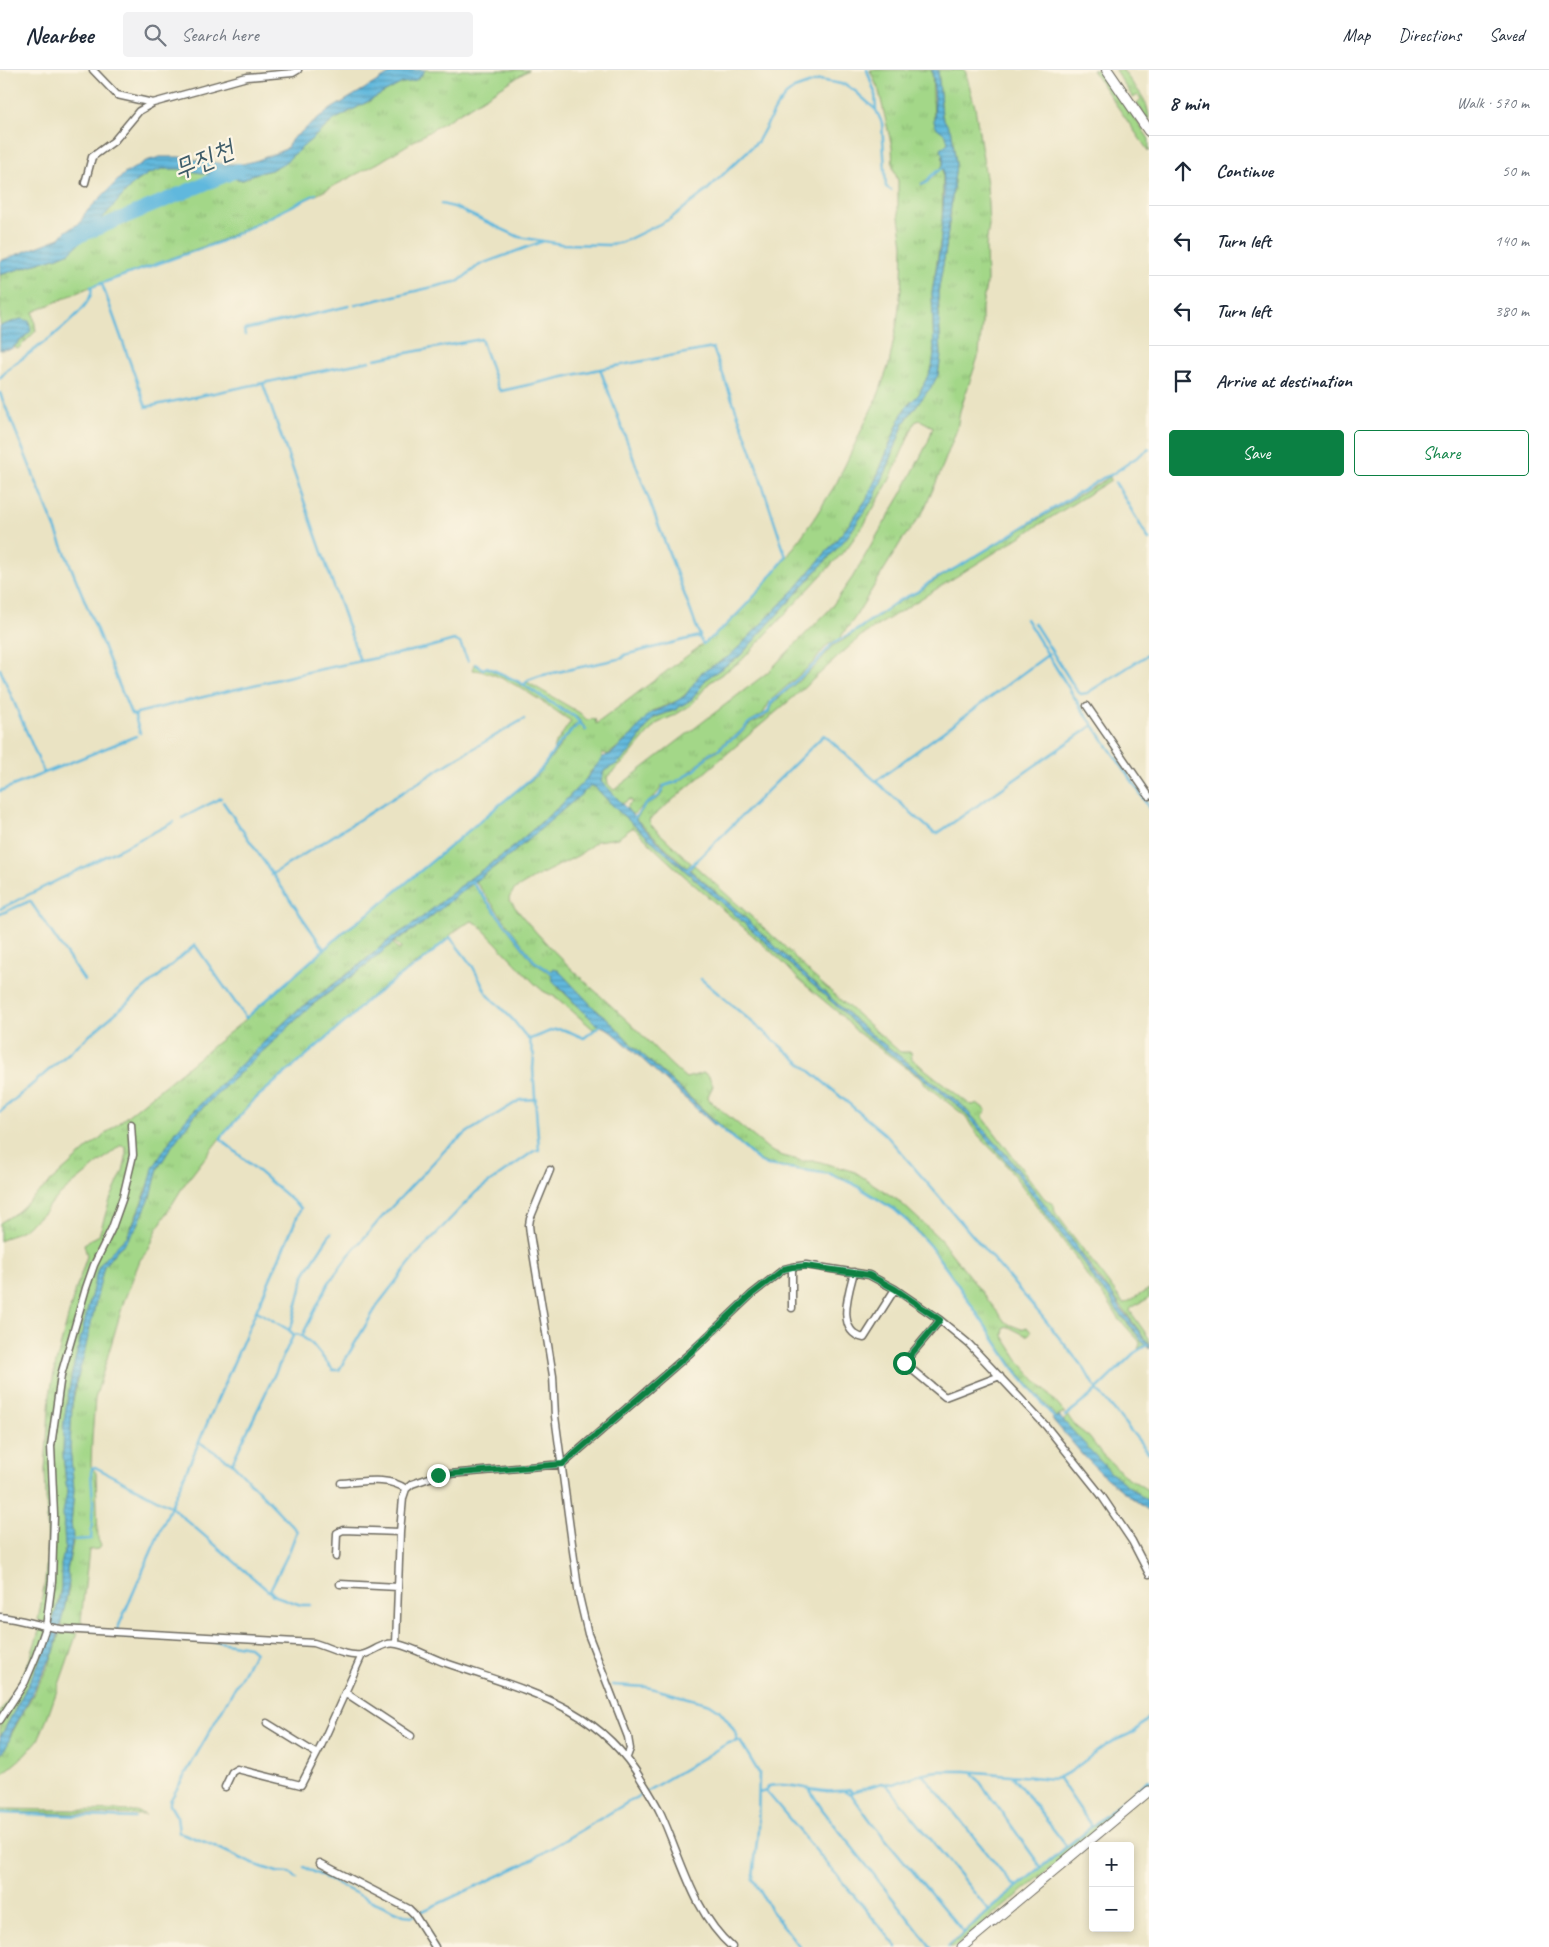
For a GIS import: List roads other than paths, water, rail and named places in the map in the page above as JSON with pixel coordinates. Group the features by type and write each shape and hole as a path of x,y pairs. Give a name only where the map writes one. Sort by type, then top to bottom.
{"main road":[{"path":"1107,70 1149,132"},
{"path":"962,1947 1149,1791"}],"street":[{"path":"93,70 117,95 153,103"},
{"path":"85,183 92,157 114,141 139,111 153,103 247,76 293,73 298,70"},
{"path":"1087,706 1149,796"},
{"path":"0,1720 25,1682 48,1628 52,1581 54,1515 51,1446 61,1375 94,1265 112,1228 123,1197 133,1155 131,1124"},
{"path":"550,1170 529,1224 553,1376 555,1416 582,1611 588,1634 628,1737 630,1749 627,1757"},
{"path":"396,1644 400,1532 403,1498 406,1489 412,1484 438,1475 563,1464 690,1353 752,1294 784,1269 792,1267 806,1266 869,1275 895,1289 940,1320 970,1344 1046,1426 1101,1495 1132,1541 1149,1574"},
{"path":"792,1267 792,1308"},
{"path":"854,1272 848,1298 847,1321 851,1331 858,1337 864,1338 895,1289"},
{"path":"940,1320 904,1363 945,1397 1000,1376"},
{"path":"341,1483 387,1481 400,1484 406,1489"},
{"path":"336,1557 337,1533 343,1530 400,1532"},
{"path":"340,1584 398,1586"},
{"path":"0,1617 23,1620 48,1628 314,1642 352,1655 362,1655 383,1645 396,1644 540,1695 592,1725 616,1744 627,1757 660,1813 705,1914 721,1936 732,1947"},
{"path":"225,1787 232,1772 237,1769 300,1785 317,1754 362,1655"},
{"path":"346,1693 411,1736"},
{"path":"267,1723 317,1754"},
{"path":"320,1863 409,1909 435,1947"}],"water":[{"path":"396,70 425,70 416,80 402,83 334,120 284,163 271,170 254,174 243,180 179,169 162,169 148,174 133,184 70,252 0,275 0,261 60,238 66,231 80,223 85,213 124,174 146,161 160,157 179,157 225,164 243,164 258,160 286,149 292,139 331,109"},
{"path":"932,70 938,70 942,116 952,133 956,164 946,248 938,293 941,355 938,375 904,423 874,498 848,536 740,656 707,678 692,699 675,710 655,717 630,752 617,764 604,771 601,782 676,859 738,911 867,1031 961,1104 1010,1159 1070,1237 1098,1280 1111,1293 1121,1309 1149,1344 1149,1349 1116,1309 1111,1299 1096,1283 1086,1266 1021,1179 960,1107 861,1031 843,1012 617,810 595,787 591,786 508,857 467,887 421,925 398,939 363,968 312,1005 195,1115 158,1168 152,1193 138,1225 126,1242 104,1266 72,1405 70,1448 74,1490 71,1524 73,1536 67,1571 69,1582 65,1605 54,1652 11,1733 8,1744 0,1755 0,1738 40,1662 59,1601 61,1565 65,1547 63,1513 67,1492 63,1455 64,1421 72,1373 98,1268 105,1258 128,1235 147,1192 153,1168 176,1131 191,1113 293,1014 507,852 561,805 586,779 603,757 611,754 632,735 649,714 685,696 701,673 728,657 796,588 848,526 866,500 901,416 906,407 919,394 932,367 934,354 932,293 940,248 944,196 943,156 940,149 948,143 946,135 936,127 934,122 935,98"},
{"path":"21,319 29,321 31,331 11,349 0,350 0,326"},
{"path":"554,968 595,1009 608,1019 632,1045 717,1123 714,1125 608,1029 596,1024 553,981 551,972"},
{"path":"1059,1416 1111,1473 1149,1502 1149,1511 1106,1478 1083,1455 1052,1419"}],"waterway":[{"path":"867,70 875,93 876,109"},
{"path":"441,204 454,207 519,237 561,244 609,245 623,242 670,219 705,192 758,141 777,106 786,95 794,89 820,80 846,85 876,110 882,123 886,187 891,190"},
{"path":"922,184 926,183 931,176 946,165"},
{"name":"무진천","path":"74,238 238,170"},
{"path":"0,378 9,368 73,319 84,307 90,296 91,287 220,242 316,194"},
{"path":"355,305 459,281 479,265 541,242"},
{"path":"102,284 146,407 370,361"},
{"path":"245,335 244,330 349,306"},
{"path":"375,359 481,339 498,388 501,391 600,369 713,348 751,450 786,557 737,615 703,644 699,637"},
{"path":"524,685 528,680 539,676 623,658 624,655 700,636 600,369"},
{"path":"263,384 360,661"},
{"path":"0,393 131,714 135,715"},
{"path":"634,819 645,805 659,796 664,786 676,782 696,769 708,755 737,736 749,723 768,712 771,703 815,664 831,645 857,630 898,601 919,591 930,582 1111,475 1149,449"},
{"path":"1115,482 1149,540"},
{"path":"1026,619 1081,708 1149,808"},
{"path":"1034,623 1077,691 1081,694 1087,693 1149,654"},
{"path":"140,733 135,717 137,713 312,671 426,648 454,640 460,643 468,661"},
{"path":"876,781 1049,654"},
{"path":"475,664 483,669 487,667 521,683 574,716 586,730"},
{"path":"0,669 44,773"},
{"path":"271,875 457,758 524,719"},
{"path":"0,1112 195,945 246,1018 346,930 376,908 540,771 558,745 580,722"},
{"path":"687,870 824,735 934,833 938,833 1093,725"},
{"path":"0,791 136,736"},
{"path":"182,818 221,798"},
{"path":"223,802 324,949"},
{"path":"0,909 174,822"},
{"path":"472,882 534,961 552,973"},
{"path":"0,914 30,901 84,980"},
{"path":"117,1630 301,1208 223,1141 221,1138 223,1135 254,1100 351,1017 365,1002 420,963 450,937 473,967 487,994 513,1020 528,1039 558,1029 566,1030 584,1038 602,1024"},
{"path":"701,979 886,1135 1041,1315 1085,1370 1094,1386 1149,1453"},
{"path":"293,1334 300,1335 312,1344 333,1370 339,1370 379,1303 417,1254 476,1192 534,1151 539,1150 533,1069 534,1056 529,1039"},
{"path":"302,1336 328,1284 349,1255 447,1148 468,1132 520,1100 536,1099"},
{"path":"714,1122 759,1161 767,1165 830,1174 852,1183 895,1210 930,1246 1014,1369 1056,1420"},
{"path":"289,1330 305,1273 331,1233"},
{"path":"232,1463 293,1336 289,1330 257,1311"},
{"path":"1065,1416 1089,1397 1134,1353 1147,1345"},
{"path":"199,1442 232,1463 297,1531 270,1590 275,1595"},
{"path":"72,1540 91,1539 93,1502 91,1473 92,1468 95,1467 170,1506 273,1595 301,1605 310,1605"},
{"path":"116,1636 181,1639"},
{"path":"207,1640 249,1647 255,1652 170,1801 170,1805 177,1817 179,1832 253,1864 277,1872 289,1873 297,1878"},
{"path":"612,1685 647,1687 710,1704 719,1710 728,1721 737,1735 737,1741"},
{"path":"759,1793 766,1791 769,1786 779,1785 829,1791 849,1789 852,1792 882,1783 893,1784 924,1773 939,1771 966,1771 1054,1779 1070,1772 1107,1744 1134,1732 1149,1718"},
{"path":"304,1867 363,1897 404,1915 412,1916 524,1864 728,1743 740,1741 759,1773 758,1830 753,1879 771,1910 800,1947"},
{"path":"972,1771 1041,1867"},
{"path":"922,1773 1012,1884 1018,1886"},
{"path":"1013,1777 1067,1847"},
{"path":"1058,1777 1092,1827"},
{"path":"947,1947 1018,1886 1149,1780"},
{"path":"886,1784 989,1911"},
{"path":"810,1790 822,1809 931,1947"},
{"path":"766,1791 897,1947"},
{"path":"845,1792 851,1794 873,1824 964,1933"},
{"path":"0,1813 135,1818"}]}
